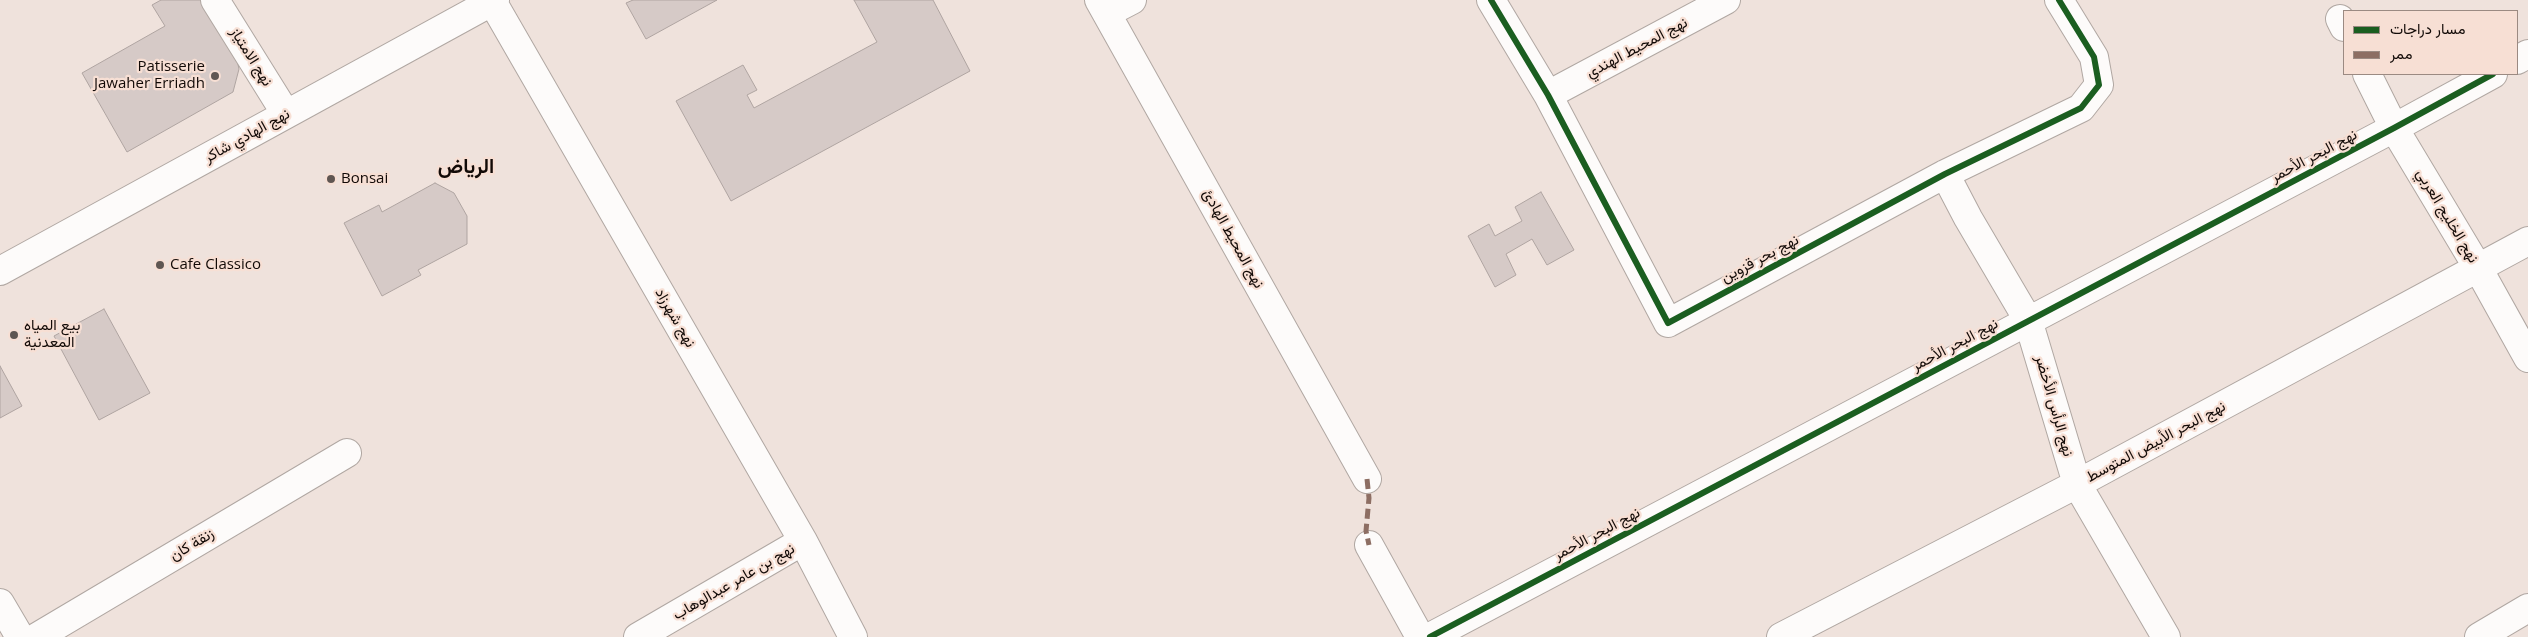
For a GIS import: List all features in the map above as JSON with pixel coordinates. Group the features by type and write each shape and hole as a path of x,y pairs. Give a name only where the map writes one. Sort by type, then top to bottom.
{"street":[{"name":"نهج الامتياز","path":"215,0 286,114"},
{"path":"1103,7 1132,0"},
{"name":"نهج بحر قزوين","path":"1491,0 1548,95 1668,323 1945,174 2081,108 2100,85 2094,57 2059,0"},
{"name":"نهج المحيط الهندي","path":"1548,95 1726,0"},
{"name":"نهج الهادي شاكر","path":"4,260 286,114 493,1"},
{"name":"نهج شهرزاد","path":"493,1 803,541 853,637"},
{"name":"نهج المحيط الهادئ","path":"1103,7 1367,478"},
{"name":"نهج الخليج العربي","path":"2368,75 2394,128 2478,268 2528,358"},
{"name":"نهج البحر الأحمر","path":"1430,637 2394,128 2490,75"},
{"name":"نهج الرأس الأخضر","path":"1945,174 1968,218 2028,320 2077,484 2166,637"},
{"name":"نهج البحر الأبيض المتوسط","path":"1781,637 2077,484 2528,241"},
{"name":"زنقة كان","path":"37,637 347,453"},
{"name":"نهج بن عامر عبدالوهاب","path":"638,637 803,541"},
{"path":"1369,545 1420,637"},
{"path":"0,603 20,637"},
{"path":"2479,637 2528,608"}],"building":[{"path":"161,0 208,0 234,46 239,69 233,92 127,152 82,73 165,26 152,5"},
{"path":"633,0 717,0 646,39 626,3"},
{"path":"854,0 933,0 970,71 731,201 676,101 743,65 757,90 747,95 754,108 877,42"},
{"path":"435,183 454,193 467,216 467,244 418,270 421,275 382,296 344,223 379,205 382,212"},
{"path":"1541,192 1574,250 1547,265 1532,239 1506,254 1516,275 1495,287 1468,236 1489,224 1495,236 1522,221 1515,207"},
{"path":"104,309 150,393 99,420 54,336"},
{"path":"0,366 22,406 0,418"}],"marked path":[{"path":"1367,479 1369,498 1366,531 1369,545"}],"cycle path":[{"path":"1491,0 1548,95 1668,323 1945,174 2081,108 2099,85 2094,57 2059,0"},
{"path":"1430,637 2491,75"}],"place":[{"name":"Patisserie Jawaher Erriadh","path":"215,76"},
{"name":"Bonsai","path":"331,179"},
{"name":"Cafe Classico","path":"160,265"},
{"name":"بيع المياه المعدنية","path":"14,335"}],"district":[{"name":"الرياض","path":"466,167"}]}
